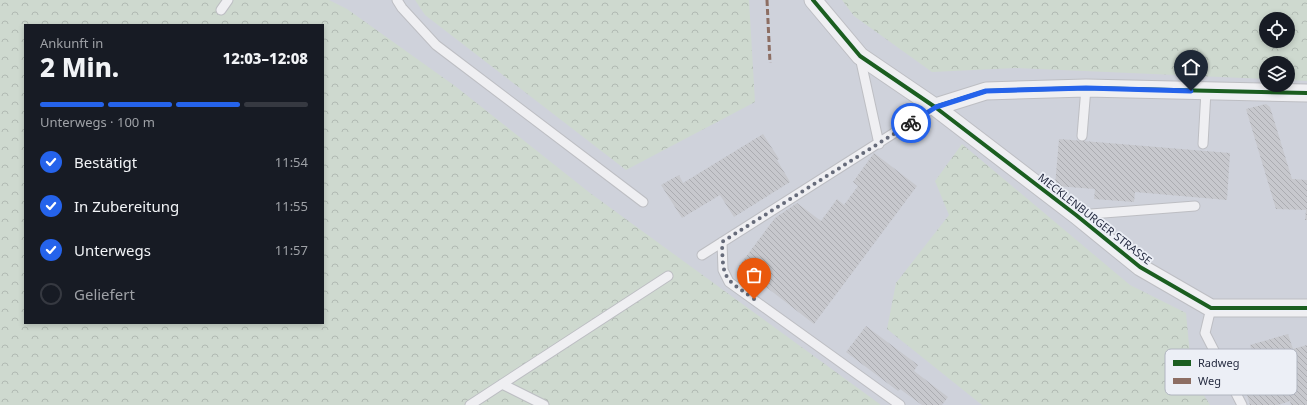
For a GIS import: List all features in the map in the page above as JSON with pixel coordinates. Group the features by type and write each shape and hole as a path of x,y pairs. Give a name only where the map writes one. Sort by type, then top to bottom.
{"street":[{"name":"MECKLENBURGER STRASSE","path":"813,0 860,56 936,107 1140,267 1211,308"},
{"path":"936,107 986,91 1086,88 1307,93"},
{"path":"1211,308 1307,308"}],"lane":[{"path":"221,10 228,0"},
{"path":"397,0 402,8 436,45 643,202"},
{"path":"860,56 878,144"},
{"path":"1082,136 1086,88"},
{"path":"1203,144 1206,91"},
{"path":"702,255 936,107"},
{"path":"1076,216 1195,206"},
{"path":"722,242 723,270 729,282 900,405"},
{"path":"470,405 668,276"},
{"path":"1211,308 1206,333 1214,349"},
{"path":"502,384 544,405"},
{"path":"1237,395 1242,405"}],"shaded area":[{"path":"0,0 1307,0 1307,405 0,405"}],"green space":[{"path":"0,0 329,0 347,9 455,86 590,193 881,405 0,405"},
{"path":"415,0 749,0 755,102 626,170 425,15"},
{"path":"842,0 1307,0 1307,81 1295,80 1295,56 1259,56 1259,79 1015,68 932,72 854,16"},
{"path":"962,144 1130,285 1186,313 1189,349 1165,349 1165,395 1204,395 1210,405 982,405 887,329 896,283 949,215 935,181"}],"building":[{"path":"1266,104 1270,107 1292,179 1307,180 1307,220 1305,220 1306,210 1276,209 1246,109"},
{"path":"763,134 779,159 777,160 790,182 734,217 720,195 682,218 661,185 679,175 683,183"},
{"path":"1059,139 1230,153 1227,200 1135,192 1134,202 1094,199 1095,189 1055,186"},
{"path":"874,153 917,186 814,324 739,266 775,218 797,203 821,221 837,199 844,205 858,186 853,182"},
{"path":"866,326 918,365 914,371 948,397 942,405 922,405 900,389 898,391 846,352"},
{"path":"1288,334 1293,349 1251,349 1250,345"},
{"path":"1307,345 1307,405 1291,405 1290,401 1278,405 1250,405 1247,395 1297,395 1297,349 1293,349"}],"marked path":[{"path":"767,0 770,63"}],"cycle path":[{"path":"813,0 860,56 935,107 986,91 1086,88 1307,93"},
{"path":"935,107 1076,215 1140,267 1211,308 1307,308"}],"way so far":[{"path":"754,299 729,282 723,270 722,242 911,123"}],"route":[{"path":"911,123 936,107 986,91 1086,88 1191,91"}]}
